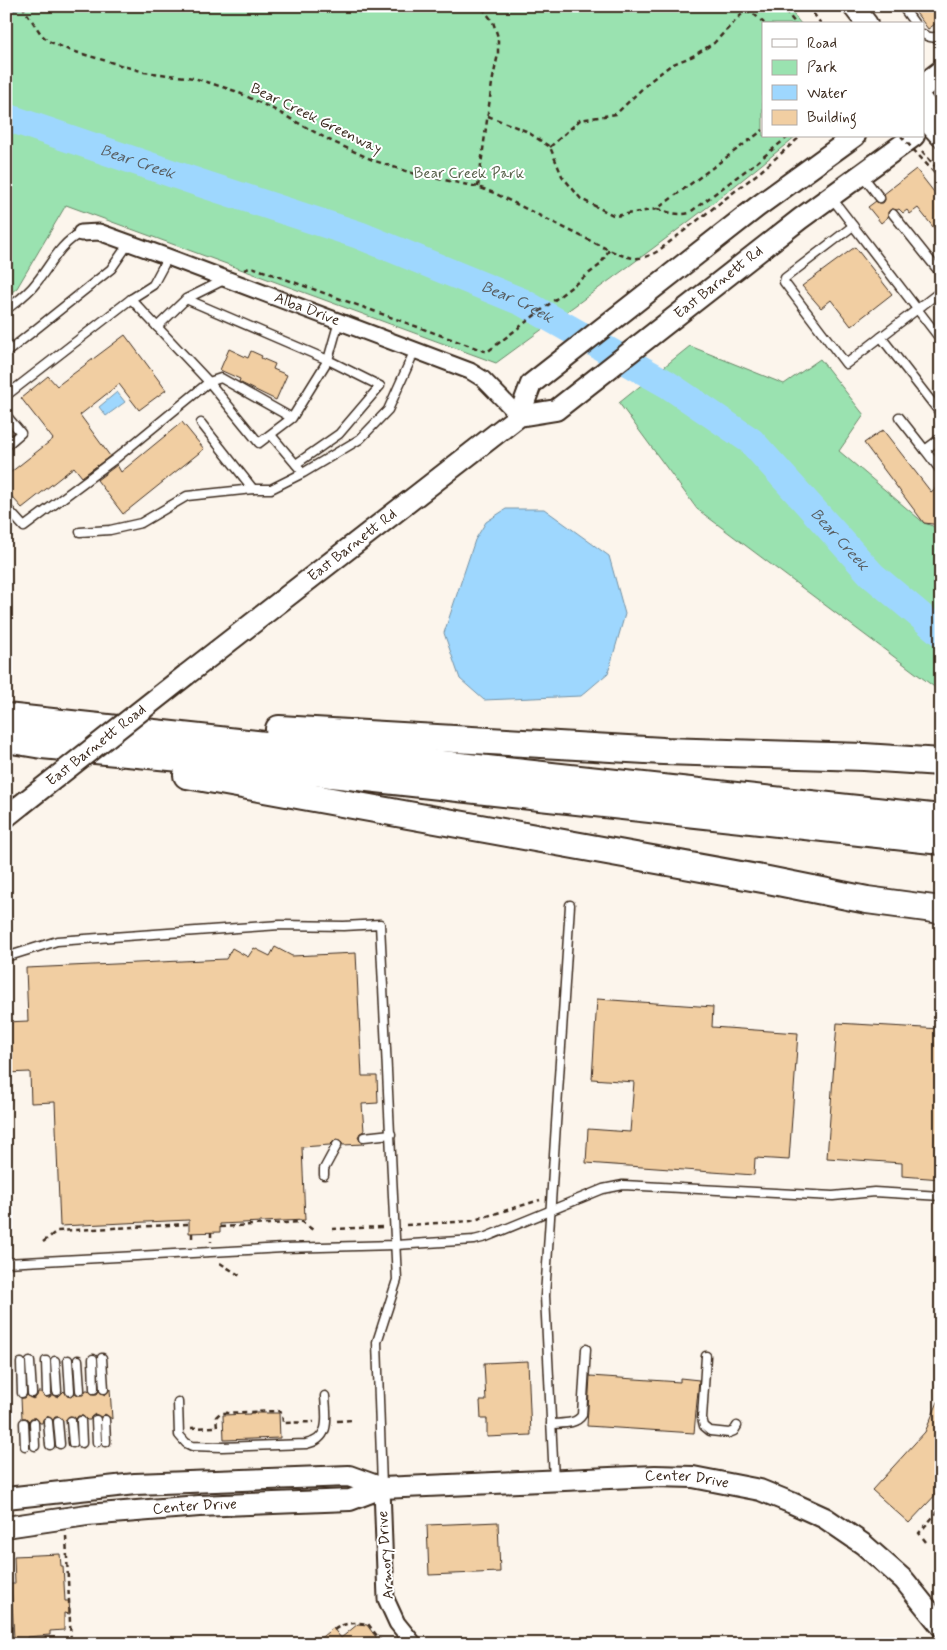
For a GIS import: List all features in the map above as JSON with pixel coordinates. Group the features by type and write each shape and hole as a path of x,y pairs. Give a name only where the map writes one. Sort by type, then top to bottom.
{"highway":[{"path":"6,716 941,818"},
{"path":"71,723 244,727 664,751 864,757 941,762"},
{"path":"6,739 156,769 768,880 867,900 941,910"},
{"path":"42,745 202,760 941,841"}],"main road":[{"path":"853,6 865,22"},
{"path":"924,85 941,72"},
{"path":"924,93 941,102"},
{"path":"519,416 531,384 757,207 852,138"},
{"name":"East Barnett Rd","path":"186,675 519,416 556,410 800,219 911,138"},
{"name":"East Barnett Road","path":"13,811 186,675"},
{"name":"Center Drive","path":"6,1498 135,1484 349,1476 382,1488"},
{"name":"Center Drive","path":"6,1527 88,1516 199,1506 350,1500 382,1488 694,1476 760,1490 825,1518 864,1544 904,1580 941,1626"}],"street":[{"name":"Alba Drive","path":"81,233 99,232 168,256 470,371 483,379 519,416"},
{"name":"Armory Drive","path":"382,1488 386,1599 397,1623 414,1644"}],"lane":[{"path":"902,6 914,22"},
{"path":"924,35 933,38 941,34"},
{"path":"862,175 880,198"},
{"path":"831,197 941,340"},
{"path":"892,214 941,274"},
{"path":"853,226 784,278 784,282 846,364 941,292"},
{"path":"6,310 24,296 36,283 64,244 81,233"},
{"path":"6,352 111,269 130,243"},
{"path":"6,401 7,395 131,299 153,285 168,256"},
{"path":"157,327 186,299 227,278"},
{"path":"131,299 209,382 259,443 292,418 328,360 339,321"},
{"path":"186,299 328,360 380,386 339,434 296,464"},
{"path":"881,337 941,414"},
{"path":"80,532 110,530 141,523 187,496 271,489 303,473 360,439 388,410 415,350"},
{"path":"6,507 24,527 115,460 209,382 221,378 292,418"},
{"path":"6,414 21,433 6,446"},
{"path":"899,417 941,471"},
{"path":"201,423 253,489"},
{"path":"271,435 303,473"},
{"path":"925,450 941,438"},
{"path":"554,1480 545,1296 570,905"},
{"path":"6,957 57,941 280,925 344,926 380,924 396,1245 396,1287 377,1342 382,1488"},
{"path":"364,1138 391,1134"},
{"path":"324,1175 324,1169 337,1145"},
{"path":"6,1263 474,1240 486,1237 603,1189 623,1185 833,1196 874,1192 941,1196"},
{"path":"551,1424 574,1422 579,1420 582,1415 586,1348"},
{"path":"706,1356 702,1418 704,1426 710,1431 729,1433 734,1431 737,1426"},
{"path":"102,1358 104,1389"},
{"path":"93,1359 94,1390"},
{"path":"68,1360 70,1391"},
{"path":"78,1360 80,1390"},
{"path":"46,1361 47,1392"},
{"path":"55,1361 57,1391"},
{"path":"21,1362 22,1393"},
{"path":"30,1362 32,1393"},
{"path":"178,1402 179,1434 186,1444 192,1446 306,1444 317,1441 326,1427 325,1396"},
{"path":"81,1420 82,1443"},
{"path":"96,1420 97,1442"},
{"path":"105,1420 106,1442"},
{"path":"71,1421 73,1443"},
{"path":"48,1422 50,1445"},
{"path":"58,1422 60,1444"},
{"path":"24,1423 25,1446"},
{"path":"34,1423 35,1446"}],"path":[{"name":"Bear Creek Greenway","path":"22,6 48,41 69,50 144,72 194,78 235,92 273,109 329,140 375,161 416,174 478,187 509,200 628,258 635,259 651,256 761,171 799,138"},
{"path":"478,187 498,54 498,37 493,22 481,6"},
{"path":"550,147 580,120 616,114 649,82 671,65 693,56 714,43 745,11 754,6"},
{"path":"777,6 794,22"},
{"path":"808,6 820,22"},
{"path":"745,11 756,15 763,22"},
{"path":"488,116 526,132 550,147 562,176 581,199 615,216 656,209 762,131"},
{"path":"656,209 672,214 689,213 787,138"},
{"path":"903,138 941,180"},
{"path":"928,159 935,166 941,168"},
{"path":"227,278 252,267 487,352 600,265 609,250"},
{"path":"406,1226 470,1221 541,1200"},
{"path":"220,1226 302,1222 313,1230"},
{"path":"43,1242 57,1231 189,1224"},
{"path":"332,1229 385,1226"},
{"path":"341,1228 341,1235"},
{"path":"211,1232 211,1242"},
{"path":"192,1233 192,1242"},
{"path":"188,1428 217,1427 216,1417 220,1413 278,1411 282,1413 283,1423 321,1422"},
{"path":"331,1421 353,1420"},
{"path":"926,1542 918,1533 941,1508"},
{"path":"66,1532 71,1644"},
{"path":"334,1630 342,1624 359,1622 368,1624 383,1644"}],"green space":[{"name":"Bear Creek Park","path":"6,6 787,6 799,22 762,22 762,138 794,138 686,224 496,363 66,205 17,288 6,297"},
{"path":"690,346 784,384 820,359 864,415 839,451 924,523 941,529 941,692 697,509 619,403"}],"water":[{"path":"117,392 125,402 106,416 99,407"},
{"path":"506,509 544,509 609,556 625,614 608,673 581,696 484,700 460,679 444,633 475,540 486,522"}],"building":[{"path":"911,6 941,6 941,20 928,29"},
{"path":"916,169 941,201 941,237 918,208 910,214 907,210 903,213 899,209 892,209 888,212 888,217 881,223 868,207 876,201 883,203 885,200 884,194"},
{"path":"855,247 892,294 851,326 831,300 821,308 802,286"},
{"path":"125,335 166,390 139,410 119,384 80,415 110,456 82,477 74,467 22,508 6,490 6,476 53,439 21,398 48,376 57,386"},
{"path":"229,349 248,358 251,351 275,364 273,369 287,375 276,400 239,382 240,379 220,370"},
{"path":"182,422 204,449 123,514 97,480 117,465 121,472"},
{"path":"883,430 931,492 941,484 941,525 924,523 864,443"},
{"path":"275,947 292,956 356,953 362,1076 377,1076 378,1103 362,1104 364,1131 358,1137 364,1144 343,1145 340,1140 336,1139 330,1145 302,1147 305,1220 220,1224 220,1232 189,1233 189,1220 60,1226 55,1102 31,1103 30,1072 6,1073 6,1022 28,1021 26,968 226,959 232,948 248,957 254,948 270,956"},
{"path":"597,999 713,1007 712,1027 798,1033 789,1160 755,1158 754,1175 586,1163 588,1129 630,1132 634,1082 592,1079"},
{"path":"837,1023 941,1029 941,1179 902,1176 902,1163 827,1158"},
{"path":"528,1361 531,1435 487,1437 487,1419 481,1419 480,1401 486,1401 484,1363"},
{"path":"590,1376 680,1382 680,1378 699,1380 694,1433 587,1426"},
{"path":"110,1389 112,1419 105,1414 101,1417 95,1414 90,1420 83,1416 78,1416 76,1419 70,1416 64,1421 60,1417 55,1417 53,1420 47,1416 43,1419 42,1423 36,1418 31,1418 29,1421 26,1418 22,1418 21,1398 25,1398 27,1395 33,1399 37,1396 38,1392 41,1392 45,1397 50,1397 52,1394 58,1397 64,1391 67,1396 71,1397 75,1393 83,1395 88,1390 92,1394 97,1394 99,1391 105,1395"},
{"path":"941,1395 941,1489 909,1523 872,1490 925,1432"},
{"path":"279,1413 280,1438 224,1440 223,1415"},
{"path":"498,1522 500,1572 429,1575 427,1525"},
{"path":"60,1554 61,1566 63,1566 65,1601 69,1601 70,1614 64,1613 64,1630 50,1631 50,1635 14,1639 11,1584 15,1584 14,1556"},
{"path":"358,1624 367,1625 381,1644 313,1644 333,1628 341,1638"}],"waterway":[{"path":"6,12 23,6"},
{"path":"50,6 76,9 82,6"},
{"path":"344,6 360,11 389,6"},
{"name":"Bear Creek","path":"6,117 359,235 522,302 667,384 751,441 872,575 941,633"},
{"name":"Bear Creek","path":"936,629 941,627"}]}
